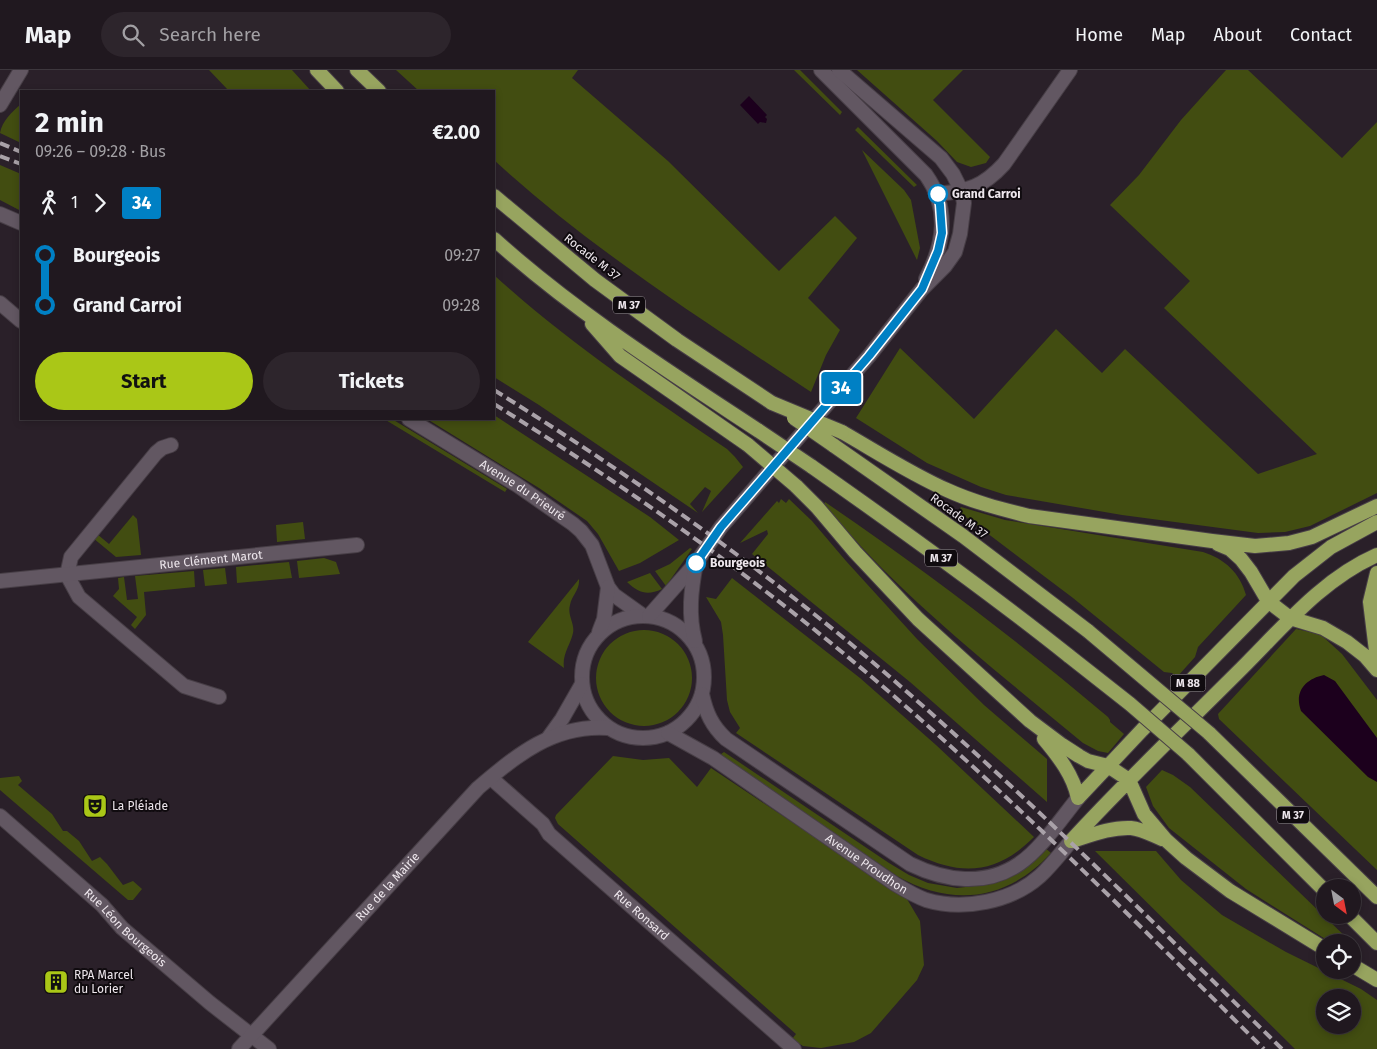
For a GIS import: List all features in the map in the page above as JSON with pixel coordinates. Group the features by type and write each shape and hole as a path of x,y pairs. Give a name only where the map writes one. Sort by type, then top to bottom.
{"highway":[{"path":"317,70 336,90"},
{"path":"357,70 378,90"},
{"name":"Rocade M 37","path":"495,197 594,280 677,340 833,444 963,536 1088,631 1209,734 1377,896"},
{"name":"M 37","path":"495,240 520,262 577,306 667,370 810,466 1017,614 1130,704 1188,754 1316,882"},
{"path":"577,306 620,356 748,445 796,486 817,507 867,566 918,619 1030,721 1062,746 1088,761 1108,766 1129,780 1144,814 1166,840 1215,881 1316,944"},
{"path":"772,403 842,432 911,472 948,490 1000,509 1029,516 1255,546 1290,543 1312,537 1377,506"},
{"name":"M 88","path":"1078,798 1268,601 1312,560 1346,538 1377,522"},
{"path":"1212,541 1230,549 1241,559 1268,601 1290,618 1323,628 1347,642 1365,656 1377,670"},
{"name":"M 88","path":"1071,842 1129,780 1290,618 1340,576 1377,554"},
{"path":"1377,573 1370,605 1377,659"},
{"path":"1030,721 1060,759 1074,782 1078,798"},
{"path":"1071,842 1112,830 1130,828 1166,840"},
{"path":"1358,924 1377,943"},
{"path":"1361,970 1377,980"}],"street":[{"path":"0,105 21,70"},
{"path":"822,70 926,175 938,194 962,192 978,186 993,176 1070,70"},
{"path":"840,70 941,158 954,174 962,192"},
{"name":"M 88","path":"646,616 696,563 721,527 869,356 922,289 945,266 955,252 960,234 964,203 962,192"},
{"name":"M 88","path":"922,289 938,251 942,233 938,194"},
{"path":"0,214 20,223"},
{"path":"0,303 20,320"},
{"name":"Avenue du Prieuré","path":"411,420 508,480 577,527 592,545 608,587 614,595 646,616"},
{"path":"171,445 162,448 156,453 70,557 67,575 79,597 184,686 218,697"},
{"name":"Rue Clément Marot","path":"0,581 357,545"},
{"name":"M 88","path":"696,563 690,618 704,670 702,694 693,713 677,728 668,733 651,738 642,738 624,736 608,728 590,709 583,694 581,675 584,658 597,636 614,622 628,617 646,616 673,622 690,636 696,645"},
{"name":"Avenue du Prieuré","path":"597,636 604,619 608,587"},
{"name":"Rue de la Mairie","path":"548,738 562,720 582,684"},
{"name":"Avenue Proudhon","path":"702,694 709,720 726,739 910,864 939,875 954,879 982,878 995,875 1019,864 1037,848 1078,798"},
{"name":"Rue de la Mairie","path":"239,1049 478,788 514,759 548,738 584,728 608,728"},
{"name":"Avenue Proudhon","path":"668,733 713,758 895,884 924,899 949,904 968,904 999,899 1028,885 1071,842"},
{"name":"Rue Ronsard","path":"490,778 544,824 549,834 794,1049"},
{"name":"Rue Léon Bourgeois","path":"0,816 102,905 122,928 210,1003 269,1049"}],"green space":[{"path":"209,70 292,70 310,90 228,90"},
{"path":"396,70 578,70 572,78 668,161 779,271 835,216 857,238 808,298 840,330 826,355 811,392 688,310 608,253 569,224 495,161 495,90 418,90"},
{"path":"794,70 800,70 842,112 840,115"},
{"path":"857,70 963,70 933,100 990,157 986,163 971,167 957,162 937,141"},
{"path":"1226,70 1248,70 1342,158 1377,122 1377,493 1310,526 1285,532 1258,533 1122,515 1006,495 981,487 927,463 856,418 900,348 974,419 1056,329 1102,373 1125,349 1258,474 1317,454 1164,308 1190,281 1110,205 1139,175 1181,120"},
{"path":"20,105 20,143 0,133 5,121"},
{"path":"858,127 917,185 914,187 855,130"},
{"path":"862,150 904,190 911,200 920,248 917,260"},
{"path":"0,165 20,174 20,210 0,200"},
{"path":"495,276 578,345 727,449 743,467 702,512 711,491 705,487 690,504 698,513 539,405 495,378"},
{"path":"495,416 650,517 679,540 640,563 619,571 598,534 587,521 539,488 429,420 495,420"},
{"path":"386,420 394,420 507,489 505,492"},
{"path":"781,499 786,503 789,499 812,521 917,639 984,705 1047,759 1047,802 910,682 752,554 768,534 767,530 740,543 777,501 779,503"},
{"path":"825,502 934,579 1004,633 1074,688 1108,717 1110,722 1124,734 1108,753 1098,751 1083,743 947,630 883,569 824,504"},
{"path":"961,507 1005,520 1203,552 1225,563 1236,574 1246,595 1198,647 1195,657 1177,677 1172,673 1164,672 1073,598 958,511"},
{"path":"133,515 137,519 141,555 116,557 93,538 97,534 109,544"},
{"path":"303,522 305,539 277,542 276,525"},
{"path":"690,548 692,549 666,586 655,571 670,564"},
{"path":"324,558 336,562 340,574 299,578 297,561"},
{"path":"289,562 292,578 237,583 236,567"},
{"path":"225,568 227,584 205,586 203,570"},
{"path":"194,571 195,587 144,592 146,615 135,629 131,625 137,617 113,596 119,589 118,578 124,577 127,600 138,599 135,576"},
{"path":"650,573 662,589 647,593 635,589 627,582"},
{"path":"732,578 860,678 936,745 1034,837 1007,858 979,868 950,867 934,862 918,855 736,733 740,728 730,712 727,700 721,622 706,597 716,599"},
{"path":"579,579 569,609 573,630 564,658 564,668 528,642"},
{"path":"1296,629 1320,634 1342,654 1377,700 1377,870 1219,719 1218,714"},
{"path":"644,630 662,634 678,644 688,660 692,678 688,696 678,712 662,722 644,726 626,722 610,712 600,696 596,678 600,660 610,644 626,634"},
{"path":"724,752 889,863 909,875 928,883 957,888 981,885 1044,847 1051,853 1034,869 1017,881 998,889 979,894 939,893 897,876 723,758 721,754"},
{"path":"613,756 643,760 669,758 697,787 711,768 907,899 920,921 924,965 917,980 871,1033 854,1042 821,1048 803,1046 792,1039 796,1034 558,824 555,818 556,815"},
{"path":"1162,770 1190,787 1316,908 1316,924 1332,924 1343,934 1317,934 1246,889 1169,828 1153,806 1146,787"},
{"path":"19,776 22,781 18,785 52,814 63,831 67,831 79,841 92,861 100,857 123,885 133,881 142,889 133,900 128,900 0,790 0,778"},
{"path":"1095,851 1156,851 1181,880 1222,915 1286,952 1316,967 1316,979 1341,979 1361,989 1377,1000 1377,1049 1295,1049"}],"shaded area":[{"path":"749,96 767,115 765,117 767,119 766,123 760,122 758,124 740,105"},
{"path":"1324,675 1335,681 1377,738 1377,782 1368,777 1301,711 1299,698 1303,687 1311,680"}],"railway":[{"path":"0,143 20,152"},
{"path":"0,156 20,164"},
{"path":"495,391 544,421 690,520 831,627 928,711 1031,805 1282,1049"},
{"path":"495,405 591,466 685,532 823,636 919,718 1020,810 1264,1049"}],"bus line":[{"name":"34","path":"696,563 721,527 869,356 922,289 933,265 942,233 938,194"}],"place":[{"name":"Grand Carroi","path":"938,194"},
{"name":"Bourgeois","path":"696,563"},
{"name":"La Pléiade","path":"95,806"},
{"name":"RPA Marcel du Lorier","path":"56,982"}]}
